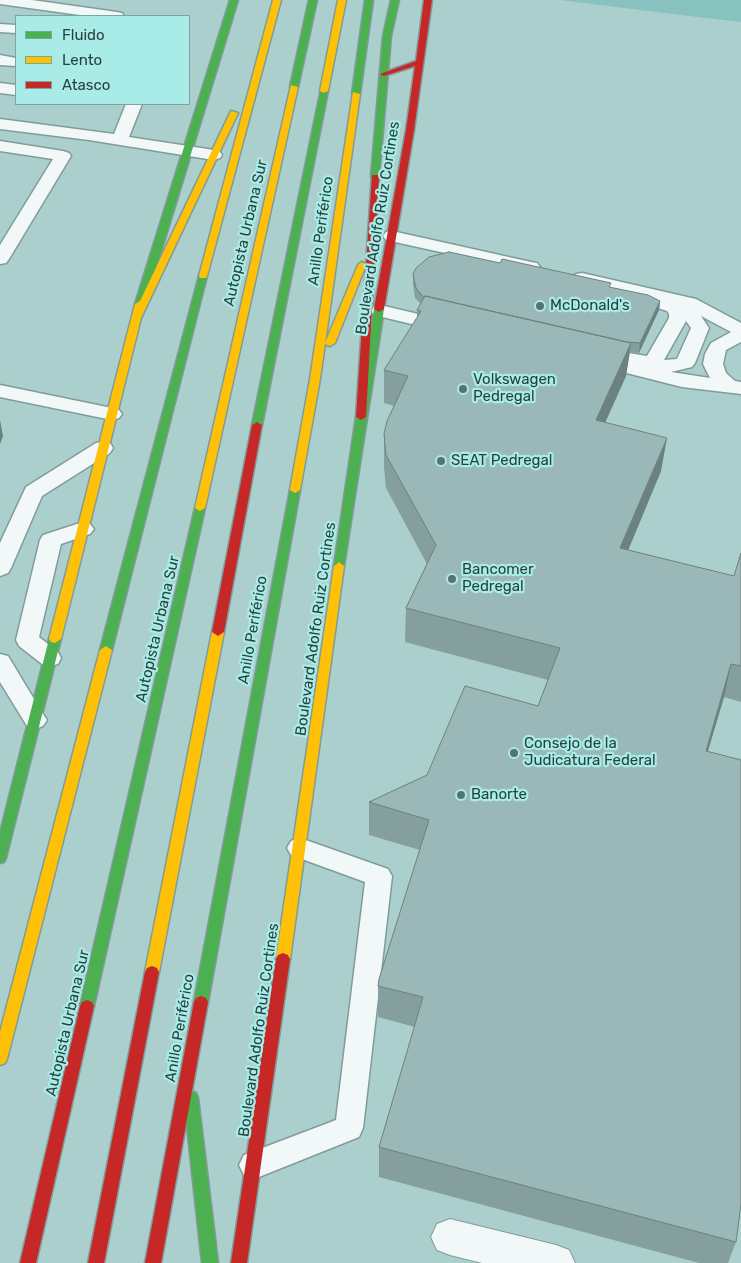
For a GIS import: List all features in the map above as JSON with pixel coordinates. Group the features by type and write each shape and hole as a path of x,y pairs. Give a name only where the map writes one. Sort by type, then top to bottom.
{"main road":[{"path":"83,529 135,322 234,0"},
{"path":"0,1059 170,400 277,0"},
{"name":"Autopista Urbana Sur","path":"28,1263 154,714 313,0"},
{"path":"96,1263 262,402 342,0"},
{"name":"Anillo Periférico","path":"153,1263 315,379 369,0"},
{"path":"361,417 370,248 387,36 394,0"},
{"name":"Boulevard Adolfo Ruiz Cortines","path":"239,1263 361,417 410,130 428,0"},
{"path":"135,322 263,51"},
{"path":"384,74 418,63"},
{"path":"315,379 370,248"},
{"path":"0,858 4,824 35,720 50,658"},
{"path":"188,1067 210,1263"}],"street":[{"path":"450,1237 556,1263"}],"lane":[{"path":"0,0 110,15"},
{"path":"0,28 15,29"},
{"path":"0,60 15,62"},
{"path":"0,88 15,90"},
{"path":"120,140 134,105"},
{"path":"0,124 214,155"},
{"path":"0,259 63,156 2,149"},
{"path":"392,236 546,270"},
{"path":"566,274 690,303 741,330"},
{"path":"604,283 626,295 670,305 685,311 692,316 700,328 688,359 680,365 668,368 585,353 682,380 734,386"},
{"path":"642,362 650,362 657,358 678,318 677,310 670,305"},
{"path":"380,311 458,328"},
{"path":"734,386 715,370 713,364 714,354 718,347 726,341 741,335"},
{"path":"0,391 112,414"},
{"path":"0,568 33,492 103,448"},
{"path":"50,658 27,640 51,540 83,529"},
{"path":"0,662 35,720"},
{"path":"254,1165 349,1128 379,876 300,848"}],"shaded area":[{"path":"560,0 741,0 741,22 697,17"}],"building":[{"name":"McDonald's","path":"449,252 500,263 502,259 611,283 609,287 648,295 660,301 640,343 627,342 425,296 424,298 416,288 413,274 416,268 429,257"},
{"path":"425,296 631,343 596,420 667,438 620,548 734,576 741,553 741,666 731,664 706,751 741,760 741,1204 736,1242 379,1147 423,997 378,986 379,979 429,820 369,802 427,775 465,686 538,706 560,648 406,608 436,545 386,455 384,434 387,421 408,376 384,370 421,311 417,310"}],"traffic: fast":[{"path":"140,304 234,0"},
{"path":"294,87 313,0"},
{"path":"356,94 369,0"},
{"path":"375,177 387,36 395,0"},
{"path":"257,425 324,91"},
{"path":"106,650 203,276"},
{"path":"339,566 379,309"},
{"path":"201,1002 295,490"},
{"path":"87,1006 200,508"},
{"path":"0,858 55,639"},
{"path":"191,1098 210,1263"}],"traffic: slow":[{"path":"203,276 277,0"},
{"path":"324,91 342,0"},
{"path":"200,508 294,87"},
{"path":"295,490 315,379 356,94"},
{"path":"135,321 234,113"},
{"path":"330,343 362,265"},
{"path":"55,639 140,304"},
{"path":"283,959 339,566"},
{"path":"152,972 218,632"},
{"path":"0,1059 106,650"}],"traffic: jam":[{"path":"379,309 410,130 428,0"},
{"path":"384,74 418,63"},
{"path":"361,417 375,177"},
{"path":"218,632 257,425"},
{"path":"239,1263 283,959"},
{"path":"96,1263 152,972"},
{"path":"153,1263 201,1002"},
{"path":"28,1263 87,1006"}],"place":[{"name":"McDonald's","path":"540,306"},
{"name":"Volkswagen Pedregal","path":"463,389"},
{"name":"SEAT Pedregal","path":"441,461"},
{"name":"Bancomer Pedregal","path":"452,579"},
{"name":"Consejo de la Judicatura Federal","path":"514,753"},
{"name":"Banorte","path":"461,795"}]}
